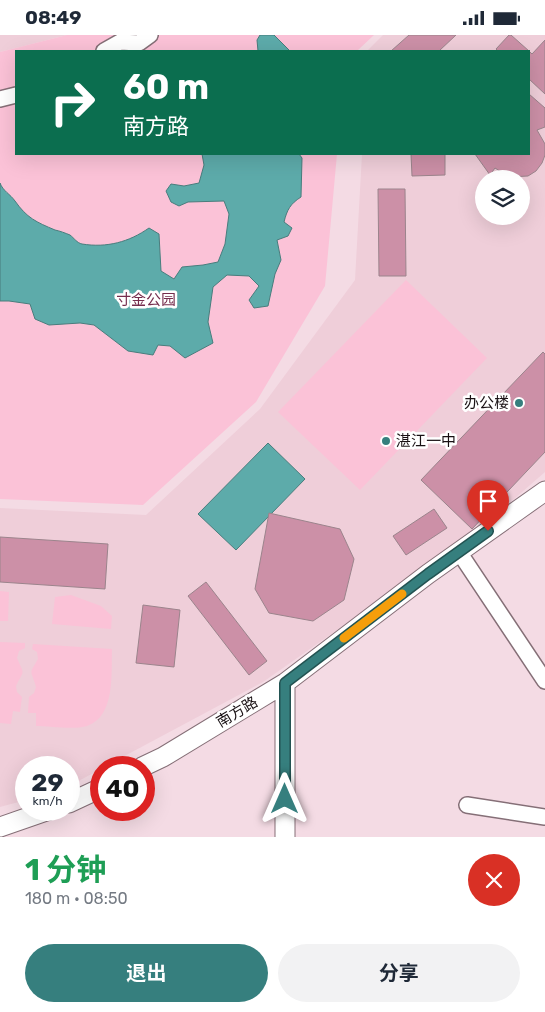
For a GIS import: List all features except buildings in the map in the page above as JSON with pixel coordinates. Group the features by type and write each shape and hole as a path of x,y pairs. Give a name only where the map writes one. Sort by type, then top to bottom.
{"street":[{"path":"106,50 120,42 139,43 150,35"},
{"path":"0,99 15,95"},
{"name":"南方路","path":"155,761 285,683 459,552 545,491"},
{"path":"459,552 545,681"},
{"path":"285,683 285,837"},
{"path":"467,805 545,817"},
{"path":"0,827 17,821"}],"shaded area":[{"path":"0,35 67,35 0,52"},
{"name":"湛江一中","path":"383,35 545,35 545,472 475,533 263,682 125,756 90,756 90,775 80,780 80,756 15,756 15,803 0,807 0,508 146,515 260,409 355,280 362,155 530,155 530,50 368,50"}],"green space":[{"name":"寸金公园","path":"67,35 374,35 358,50 15,50 15,155 337,155 325,286 256,402 143,505 0,499 0,52"},
{"path":"406,280 487,358 360,490 278,412"},
{"path":"0,591 9,592 8,621 0,621"},
{"path":"71,595 101,606 112,616 111,629 52,624 55,597"},
{"path":"0,642 25,643 25,648 19,651 17,658 22,672 16,686 17,692 22,697 20,712 13,711 11,724 0,723"},
{"path":"33,644 112,649 110,692 103,713 96,721 81,727 36,726 36,713 28,713 29,697 34,693 36,687 31,673 38,659 37,652 32,649"}],"water":[{"path":"260,35 274,35 289,50 258,50 257,40"},
{"path":"202,155 300,155 302,158 301,197 294,202 286,214 284,222 292,228 288,236 277,240 281,260 275,274 268,306 254,308 249,300 259,286 249,276 227,275 213,287 208,322 213,343 185,358 170,346 158,345 153,355 128,351 94,325 80,323 49,325 35,319 30,304 0,301 0,183 32,219 70,235 82,244 100,245 117,243 134,237 149,228 159,234 161,271 174,279 182,267 218,262 225,244 229,214 224,201 188,202 179,206 171,202 166,191 171,184 184,186 199,183 204,165"},
{"path":"268,443 305,479 236,550 198,514"}],"slow traffic":[{"path":"344,638 402,594"}],"place":[{"name":"办公楼","path":"519,403"},
{"name":"湛江一中","path":"386,441"}],"route":[{"path":"285,799 285,683 428,574 488,531"}]}
